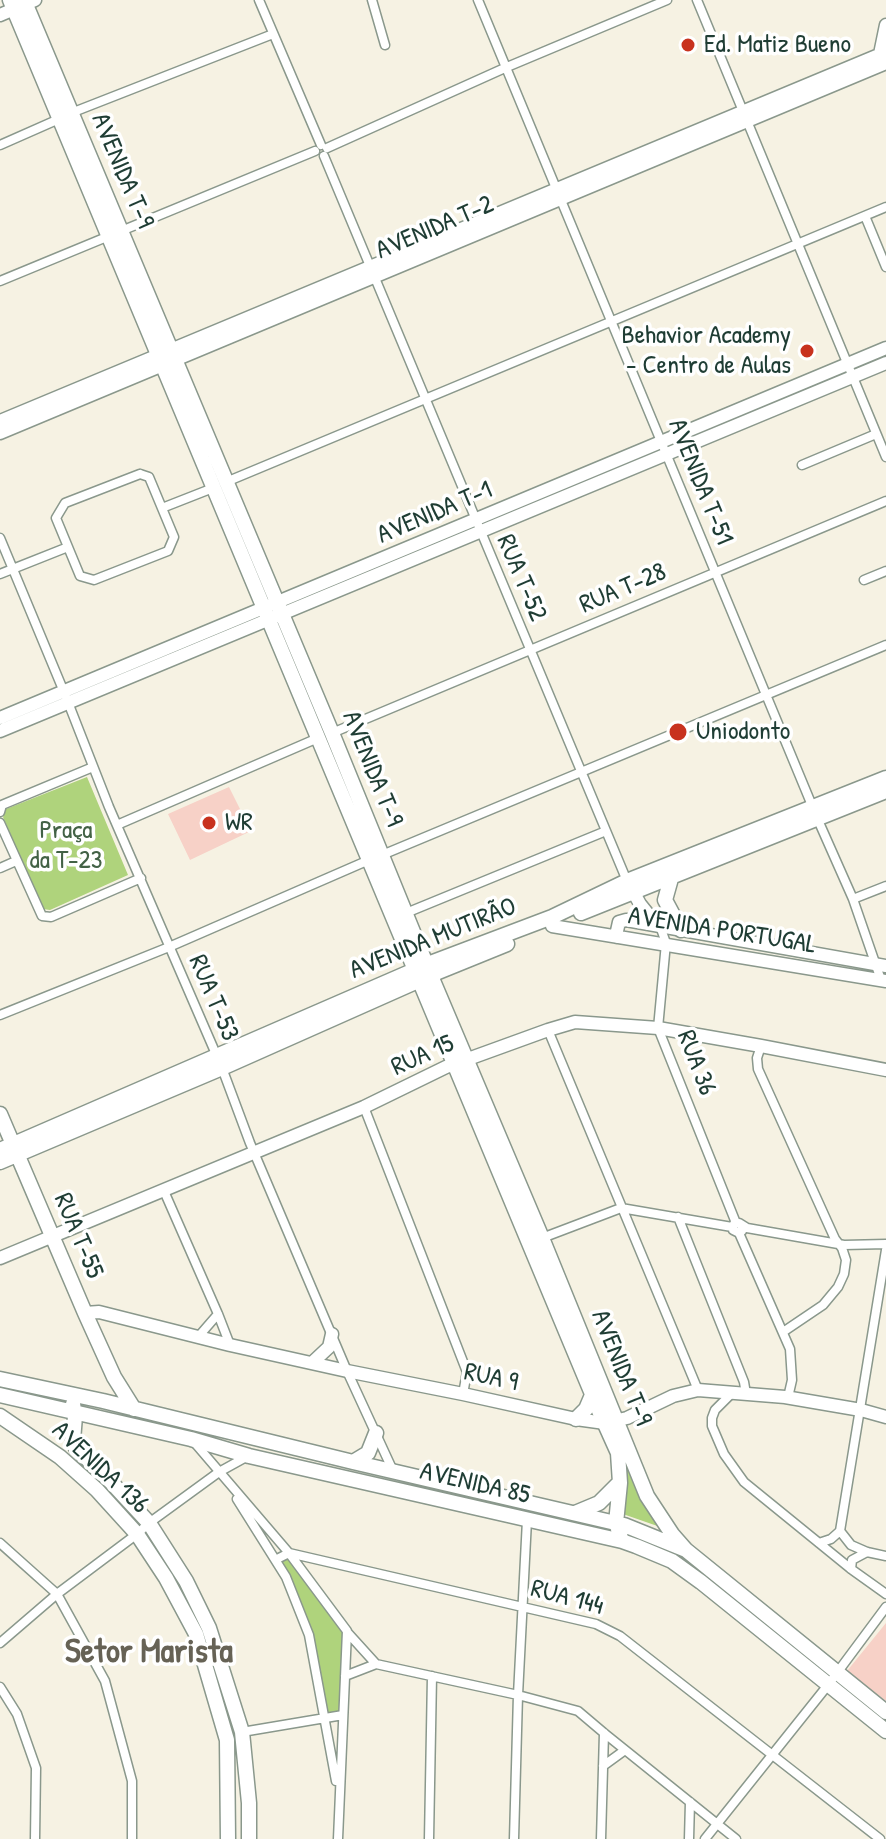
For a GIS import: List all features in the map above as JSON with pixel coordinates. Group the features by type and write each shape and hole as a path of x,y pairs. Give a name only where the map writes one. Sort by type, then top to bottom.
{"main road":[{"name":"AVENIDA T-9","path":"18,5 423,973 542,1238 610,1422 618,1453 620,1483 616,1523 622,1541"},
{"path":"883,61 886,25"},
{"name":"AVENIDA T-2","path":"0,433 166,358 883,61"},
{"name":"AVENIDA T-1","path":"0,731 66,697 665,448 886,348"},
{"name":"AVENIDA T-2","path":"0,421 166,358"},
{"name":"AVENIDA T-1","path":"665,448 886,363"},
{"name":"AVENIDA T-1","path":"0,718 66,697"},
{"name":"AVENIDA MUTIRÃO","path":"423,973 552,926 630,886 672,875 815,814 886,778"},
{"name":"AVENIDA MUTIRÃO","path":"0,1162 10,1150 220,1063 552,917 815,814 886,791"},
{"name":"AVENIDA T-9","path":"376,857 406,913 423,973"},
{"path":"672,875 665,900 681,930"},
{"name":"RUA 36","path":"630,886 660,926"},
{"name":"AVENIDA PORTUGAL","path":"617,937 619,922 626,920 881,966"},
{"name":"AVENIDA PORTUGAL","path":"552,926 884,980"},
{"name":"RUA 15","path":"0,1258 364,1107 462,1062 575,1022 658,1028 886,1070"},
{"name":"AVENIDA T-9","path":"462,1062 592,1395 610,1422 647,1496 686,1550"},
{"name":"RUA T-55","path":"0,1114 10,1150 114,1377 134,1409"},
{"name":"RUA 9","path":"85,1313 99,1312 230,1345 576,1419 610,1422"},
{"path":"313,1362 329,1347 332,1334"},
{"path":"103,1401 114,1377"},
{"name":"AVENIDA 85","path":"0,1379 616,1523 686,1550 886,1731"},
{"path":"610,1422 673,1396 698,1390 785,1397 886,1417"},
{"name":"AVENIDA 85","path":"0,1395 191,1439 249,1456 622,1541 672,1561 832,1679 886,1712"},
{"name":"AVENIDA 136","path":"71,1395 75,1421 72,1436 78,1452 149,1523 186,1581 209,1628 242,1732 249,1839"},
{"path":"576,1419 586,1409 592,1395"},
{"name":"AVENIDA 136","path":"72,1436 103,1401"},
{"name":"AVENIDA 136","path":"0,1416 60,1457 97,1490 137,1534 166,1578 196,1634 227,1740 228,1839"},
{"path":"353,1462 368,1453 376,1433"},
{"path":"575,1513 599,1503 620,1483"}],"street":[{"name":"RUA T-52","path":"259,0 630,886"},
{"path":"372,0 385,45"},
{"name":"AVENIDA T-51","path":"478,0 881,966 884,980"},
{"path":"0,281 322,150 667,0"},
{"path":"697,0 886,457"},
{"path":"0,145 273,34"},
{"path":"162,508 886,207"},
{"path":"865,216 886,267"},
{"path":"802,465 876,434"},
{"path":"140,474 149,477 174,537 168,551 94,580 80,576 68,547 56,518 65,503 140,474"},
{"name":"RUA T-28","path":"117,825 886,501"},
{"name":"RUA T-53","path":"0,538 117,825 220,1063 254,1153 347,1371 394,1472"},
{"path":"0,574 68,547"},
{"path":"864,580 886,571"},
{"path":"0,1015 886,645"},
{"path":"0,812 2,805 93,767"},
{"path":"0,823 42,916 51,917 141,878"},
{"path":"406,913 606,831"},
{"path":"0,868 16,861"},
{"path":"853,899 886,886"},
{"name":"RUA 36","path":"660,926 666,943 658,1028 737,1227 790,1349 792,1374 789,1393 785,1397"},
{"path":"548,1030 698,1390"},
{"path":"761,1046 757,1058 758,1069 846,1260 838,1287 823,1305 783,1332"},
{"path":"364,1107 467,1372 463,1394"},
{"path":"164,1191 230,1345"},
{"path":"542,1238 621,1208 841,1246 886,1244"},
{"path":"631,1233 632,1219 637,1210"},
{"path":"678,1217 744,1382 746,1394"},
{"path":"819,1543 831,1539 840,1531 886,1250"},
{"path":"198,1337 218,1314"},
{"path":"732,1393 720,1403 712,1418 712,1426 724,1454 744,1482 886,1594"},
{"path":"191,1439 289,1553 347,1631 376,1664"},
{"path":"0,1643 57,1594 149,1523 219,1472 249,1456"},
{"path":"219,1472 277,1559 309,1635 339,1795"},
{"path":"394,1472 394,1490"},
{"path":"514,1839 521,1606 527,1520"},
{"path":"840,1531 851,1545 886,1556"},
{"path":"0,1543 57,1594 105,1681 132,1781 132,1839"},
{"path":"851,1569 852,1560 867,1552"},
{"path":"277,1559 289,1553"},
{"name":"RUA 144","path":"289,1553 596,1624 620,1636 880,1839"},
{"path":"705,1839 886,1607"},
{"path":"338,1839 347,1631"},
{"path":"345,1676 376,1664 578,1711 736,1839"},
{"path":"429,1839 432,1676"},
{"path":"0,1687 17,1714 36,1768 35,1839"},
{"path":"242,1732 343,1715"},
{"path":"601,1839 604,1733"},
{"path":"603,1766 625,1750"},
{"path":"689,1839 690,1802"}],"shaded area":[{"name":"WR","path":"229,787 251,831 190,860 168,814"},
{"path":"886,1623 886,1701 847,1671"}],"green space":[{"name":"Praça da T-23","path":"87,777 128,875 50,910 43,909 3,817 6,809"},
{"path":"619,1438 666,1529 620,1513"},
{"path":"288,1559 345,1632 342,1715 327,1714 311,1632 281,1562"}],"place":[{"name":"Ed. Matiz Bueno","path":"688,45"},
{"name":"Behavior Academy - Centro de Aulas","path":"807,351"},
{"name":"Uniodonto","path":"678,732"},
{"name":"WR","path":"209,823"}],"district":[{"name":"Setor Marista","path":"149,1653"}]}
